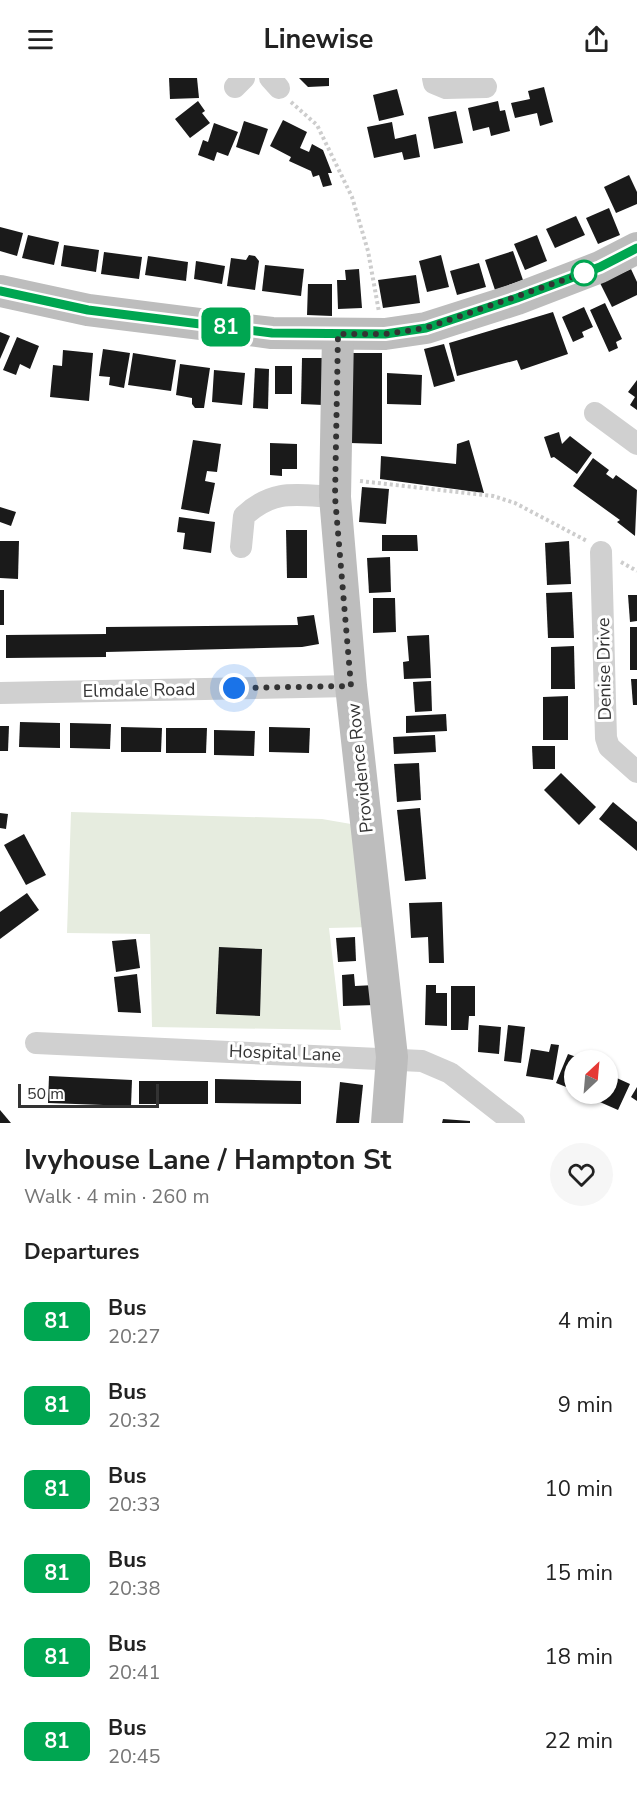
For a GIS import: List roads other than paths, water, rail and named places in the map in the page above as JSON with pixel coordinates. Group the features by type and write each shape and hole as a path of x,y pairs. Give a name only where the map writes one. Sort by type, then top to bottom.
{"street":[{"path":"433,78 434,83 446,88 486,87"},
{"path":"0,291 88,310 272,333 385,334 426,328 517,298 600,267 637,248"},
{"name":"Providence Row","path":"338,334 335,488 351,686 392,1058 387,1123"},
{"path":"596,413 637,444"},
{"path":"241,547 244,516 260,502 281,494 335,488"},
{"name":"Denise Drive","path":"601,552 606,738 609,747 637,772"},
{"name":"Elmdale Road","path":"0,693 351,686"},
{"name":"Hospital Lane","path":"36,1043 422,1061 450,1073 514,1123"}]}
